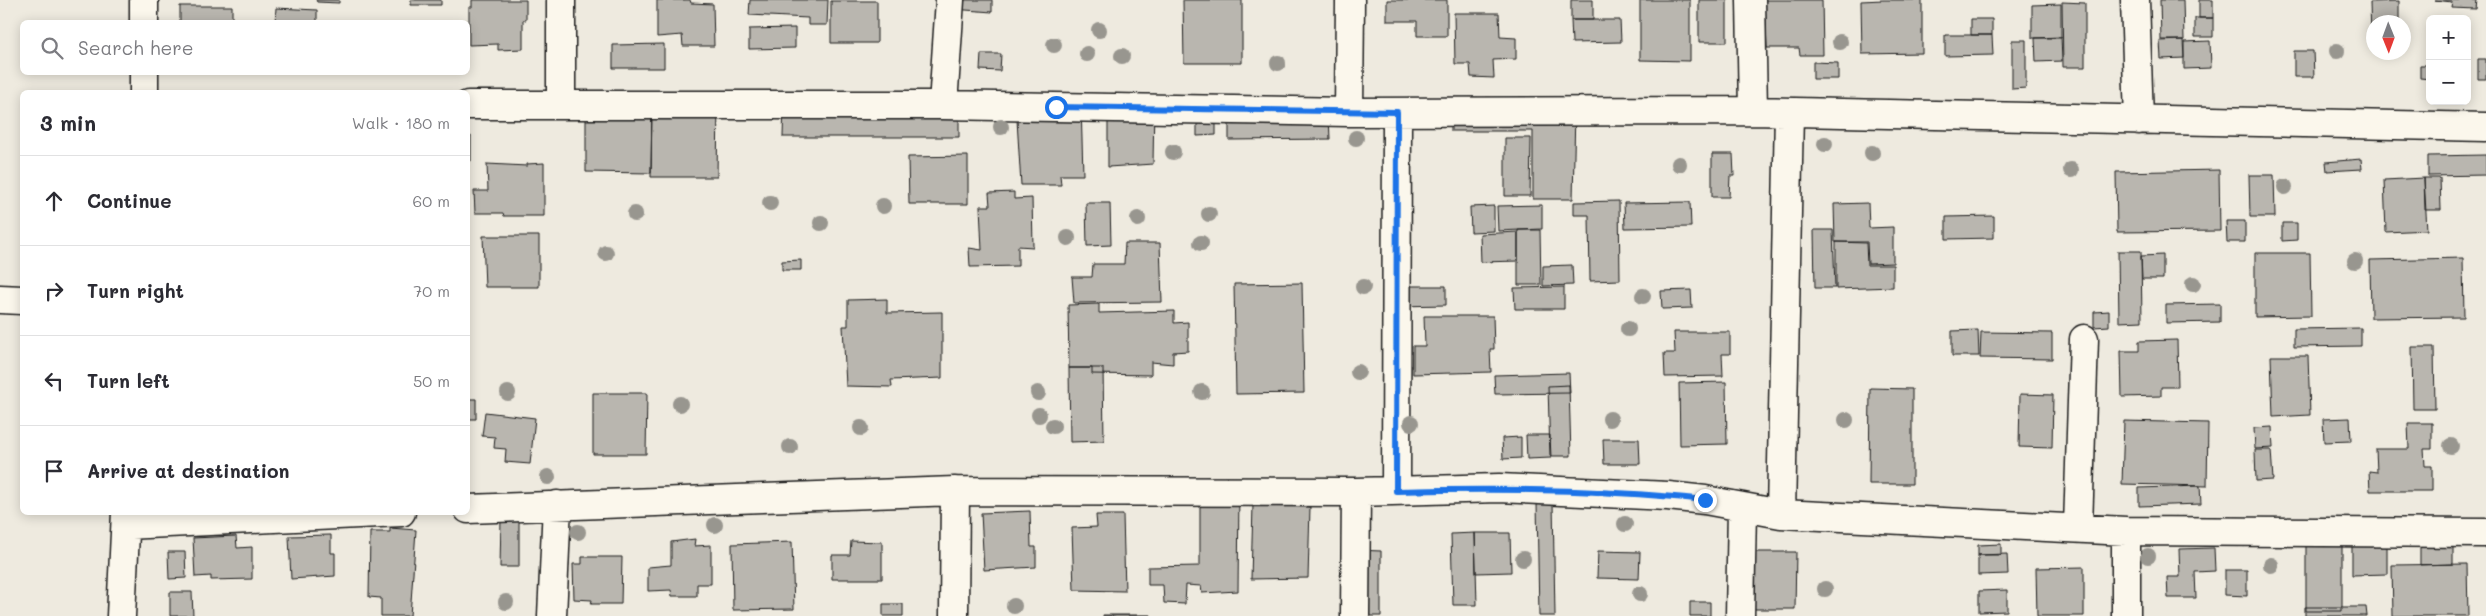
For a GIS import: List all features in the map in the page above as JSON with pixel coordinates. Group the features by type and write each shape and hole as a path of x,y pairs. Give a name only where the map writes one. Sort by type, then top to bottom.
{"street":[{"path":"144,0 144,20"},
{"path":"560,0 561,104"},
{"path":"943,105 950,0"},
{"path":"1349,112 1350,0"},
{"path":"1751,0 1753,111"},
{"path":"2135,0 2139,120"},
{"path":"144,75 144,90"},
{"path":"470,104 943,105 1349,112 1753,111 2486,127"},
{"path":"1396,491 1397,112"},
{"path":"1781,514 1789,112"},
{"path":"0,299 20,300"},
{"path":"2078,527 2084,339"},
{"path":"470,510 556,505 956,491 1356,492 1499,488 1668,496 1705,500 1742,509 1781,514 2078,527 2126,531 2486,533"},
{"path":"954,616 956,491"},
{"path":"1355,616 1356,492"},
{"path":"552,616 556,505"},
{"path":"1740,616 1742,509"},
{"path":"122,616 126,519 283,515"},
{"path":"2126,531 2126,616"}],"building":[{"path":"316,0 339,0 339,3 317,2"},
{"path":"411,0 441,0 441,5 411,5"},
{"path":"472,0 526,0 526,20 523,20 523,49 498,50 498,44 470,45 469,7 472,7"},
{"path":"657,0 690,0 691,3 713,4 714,46 683,46 682,35 657,37"},
{"path":"750,0 828,0 827,25 808,25 808,18 749,15"},
{"path":"954,0 992,0 992,12 953,9"},
{"path":"1183,0 1242,0 1242,63 1184,63"},
{"path":"1387,0 1447,0 1447,36 1417,36 1417,21 1387,21"},
{"path":"1571,0 1593,0 1593,20 1571,20"},
{"path":"1640,0 1690,0 1690,61 1640,60"},
{"path":"1699,0 1727,0 1727,42 1699,42"},
{"path":"1765,0 1822,0 1823,55 1800,55 1799,48 1767,48"},
{"path":"1922,0 1922,53 1862,54 1861,1"},
{"path":"2160,0 2183,0 2184,40 2161,40"},
{"path":"2199,0 2213,0 2213,18 2199,18"},
{"path":"2435,0 2477,0 2476,9 2451,8 2452,2"},
{"path":"831,1 877,1 877,43 831,43"},
{"path":"2399,1 2399,15 2370,15 2370,2"},
{"path":"2062,2 2085,3 2085,67 2063,67"},
{"path":"2061,4 2061,38 2032,38 2032,5"},
{"path":"180,6 232,6 232,20 180,20"},
{"path":"276,8 317,10 317,20 275,20"},
{"path":"1454,13 1499,13 1500,37 1516,38 1516,59 1493,60 1494,78 1471,77 1470,64 1455,64"},
{"path":"2195,18 2213,18 2213,37 2195,37"},
{"path":"1971,19 1992,19 1992,35 1971,35"},
{"path":"1571,20 1620,20 1621,42 1572,43"},
{"path":"795,28 795,48 749,49 749,29"},
{"path":"1945,35 1992,35 1993,55 1945,56"},
{"path":"2061,37 2062,61 2036,62 2035,38"},
{"path":"2012,40 2026,40 2026,88 2012,89"},
{"path":"2183,40 2184,58 2161,59 2160,41"},
{"path":"2210,41 2211,68 2184,69 2184,42"},
{"path":"664,44 664,68 613,68 613,45"},
{"path":"2294,51 2313,51 2314,77 2294,77"},
{"path":"981,54 1001,54 1000,71 980,70"},
{"path":"2478,59 2486,59 2486,79 2478,79"},
{"path":"1813,62 1838,63 1838,79 1813,79"},
{"path":"2420,65 2426,65 2426,79 2420,78"},
{"path":"586,101 652,102 651,173 586,172"},
{"path":"652,102 718,102 717,177 651,177"},
{"path":"784,102 959,103 959,137 783,137"},
{"path":"1154,102 1153,164 1108,167 1108,121"},
{"path":"1081,104 1083,175 1060,175 1061,185 1021,185 1017,120 1055,117"},
{"path":"1197,109 1216,109 1216,135 1197,136"},
{"path":"1451,111 1575,111 1573,199 1533,199 1533,131 1451,131"},
{"path":"1229,116 1329,116 1330,139 1229,140"},
{"path":"470,136 471,136 470,161"},
{"path":"1505,138 1531,138 1530,196 1505,196"},
{"path":"1712,154 1733,154 1734,176 1730,176 1729,197 1712,197"},
{"path":"2486,155 2486,175 2428,176 2428,156"},
{"path":"968,156 968,204 909,204 908,157"},
{"path":"2361,159 2362,169 2327,171 2326,162"},
{"path":"544,163 544,216 504,216 503,213 475,213 474,191 488,191 487,164 527,166 527,164"},
{"path":"2219,170 2220,231 2117,232 2116,172"},
{"path":"2249,175 2274,175 2275,217 2250,217"},
{"path":"2424,178 2440,178 2441,210 2425,210"},
{"path":"2424,178 2427,230 2386,232 2384,180"},
{"path":"1014,192 1014,199 1032,198 1033,247 1018,246 1018,266 970,267 969,248 982,250 980,206 990,206 989,193"},
{"path":"1619,201 1620,280 1590,281 1589,215 1574,215 1574,202"},
{"path":"1690,202 1691,227 1625,228 1624,203"},
{"path":"1086,203 1110,203 1111,245 1087,246"},
{"path":"1868,203 1869,228 1893,227 1893,263 1868,264 1867,242 1835,242 1834,204"},
{"path":"1542,205 1542,229 1498,231 1497,206"},
{"path":"1494,206 1494,231 1471,232 1470,207"},
{"path":"1994,216 1994,238 1946,239 1946,217"},
{"path":"2226,221 2245,221 2245,242 2227,242"},
{"path":"2282,223 2297,223 2297,240 2282,241"},
{"path":"1518,230 1540,230 1541,285 1518,285"},
{"path":"1814,230 1833,230 1835,288 1815,288"},
{"path":"1518,232 1518,261 1481,262 1480,234"},
{"path":"483,236 539,236 539,287 485,287"},
{"path":"1836,242 1866,243 1867,265 1893,265 1893,287 1836,289"},
{"path":"1125,243 1160,243 1162,302 1074,303 1072,277 1092,277 1093,264 1124,264"},
{"path":"2118,251 2141,251 2142,321 2119,322"},
{"path":"2255,253 2310,253 2311,316 2255,317"},
{"path":"2163,255 2163,279 2142,279 2141,256"},
{"path":"2463,258 2464,317 2371,318 2370,260"},
{"path":"801,260 801,270 782,270 782,261"},
{"path":"1572,265 1573,285 1543,286 1543,266"},
{"path":"1302,283 1304,393 1236,394 1234,284"},
{"path":"1397,286 1446,286 1446,305 1398,306"},
{"path":"1564,287 1564,309 1515,309 1514,288"},
{"path":"1691,290 1692,308 1662,309 1661,291"},
{"path":"887,299 887,313 942,312 942,378 891,380 892,387 846,386 843,326 848,326 848,300"},
{"path":"1099,304 1099,313 1174,311 1174,323 1188,322 1188,351 1173,352 1173,364 1151,362 1151,375 1092,374 1092,368 1069,368 1068,305"},
{"path":"2220,304 2220,322 2166,323 2166,305"},
{"path":"2109,311 2109,326 2094,327 2094,312"},
{"path":"1424,316 1493,316 1494,349 1490,349 1491,372 1413,374 1413,346 1425,346"},
{"path":"2361,328 2361,346 2294,347 2294,329"},
{"path":"1978,330 1979,356 1952,356 1952,331"},
{"path":"1674,332 1730,332 1730,354 1722,354 1723,376 1665,377 1664,353 1675,353"},
{"path":"1981,332 2052,333 2052,359 1980,358"},
{"path":"2177,340 2178,387 2161,387 2161,396 2122,397 2121,351 2139,351 2139,341"},
{"path":"2412,347 2434,347 2435,409 2413,409"},
{"path":"2271,356 2308,356 2310,415 2273,417"},
{"path":"1069,368 1103,368 1104,441 1070,442"},
{"path":"1569,373 1570,393 1495,394 1494,375"},
{"path":"1726,382 1727,444 1680,445 1679,383"},
{"path":"1569,385 1571,456 1550,456 1548,386"},
{"path":"1870,388 1912,389 1912,484 1869,484"},
{"path":"593,393 647,393 646,454 593,454"},
{"path":"2020,394 2053,395 2052,448 2019,447"},
{"path":"470,399 476,399 476,419 470,419"},
{"path":"485,412 535,418 530,464 505,462 506,449 494,448 495,437 482,436"},
{"path":"2350,418 2351,441 2324,442 2323,419"},
{"path":"2124,421 2208,423 2207,486 2122,484"},
{"path":"2408,423 2432,423 2432,449 2424,449 2425,466 2432,466 2432,491 2370,491 2369,471 2377,472 2376,449 2409,449"},
{"path":"2272,427 2273,448 2255,449 2254,428"},
{"path":"1526,435 1550,435 1551,458 1527,459"},
{"path":"1521,437 1521,458 1503,459 1502,438"},
{"path":"1603,439 1639,439 1640,464 1604,464"},
{"path":"2255,450 2271,450 2273,480 2256,481"},
{"path":"2200,486 2201,504 2139,506 2139,488"},
{"path":"1200,492 1239,492 1238,591 1202,593 1201,586 1186,585 1185,604 1164,603 1163,585 1148,585 1148,567 1200,566"},
{"path":"1537,502 1553,502 1555,616 1539,616"},
{"path":"1253,505 1310,507 1308,578 1251,579"},
{"path":"1030,511 1031,547 1036,547 1036,567 984,570 981,513"},
{"path":"1096,515 1123,515 1125,591 1074,590 1072,528 1097,527"},
{"path":"501,519 519,519 519,567 500,567"},
{"path":"390,528 416,530 410,616 381,616 381,598 369,597 370,532 390,532"},
{"path":"1475,533 1510,533 1511,572 1476,573"},
{"path":"1475,533 1477,605 1453,605 1451,534"},
{"path":"331,535 331,553 335,553 335,576 291,579 289,536"},
{"path":"236,536 237,548 252,547 252,579 211,580 211,576 195,577 193,538"},
{"path":"695,539 694,546 711,545 711,584 697,584 697,596 672,596 671,590 648,591 648,567 671,565 671,542"},
{"path":"2420,539 2453,539 2453,564 2420,565"},
{"path":"2306,540 2342,540 2342,611 2306,611"},
{"path":"851,541 882,542 882,579 832,579 832,555 850,555"},
{"path":"792,542 794,609 733,610 732,544"},
{"path":"2352,542 2387,542 2387,574 2352,575"},
{"path":"2001,544 2001,555 1978,555 1978,545"},
{"path":"2214,548 2215,571 2195,572 2196,598 2168,598 2167,577 2180,577 2179,549"},
{"path":"1356,550 1381,551 1381,616 1357,616"},
{"path":"1598,551 1640,552 1639,579 1597,578"},
{"path":"168,552 185,552 186,578 169,579"},
{"path":"1754,552 1796,552 1795,609 1754,609"},
{"path":"2007,554 2008,574 1978,575 1978,555"},
{"path":"582,557 622,557 621,604 591,604 592,600 574,599 573,564 582,564"},
{"path":"2467,564 2468,616 2393,616 2392,565"},
{"path":"2084,567 2084,616 2037,616 2036,568"},
{"path":"2225,570 2247,570 2247,596 2225,595"},
{"path":"2007,590 2007,611 1979,612 1979,591"},
{"path":"170,592 192,592 193,616 170,616"},
{"path":"1690,602 1710,602 1710,616 1690,616"},
{"path":"883,604 903,604 903,616 883,616"},
{"path":"2305,607 2366,607 2367,616 2305,616"},
{"path":"1151,615 1151,616 1103,616"}],"route":[{"path":"1056,107 1397,112 1396,491 1499,488 1668,496 1705,500"}]}
